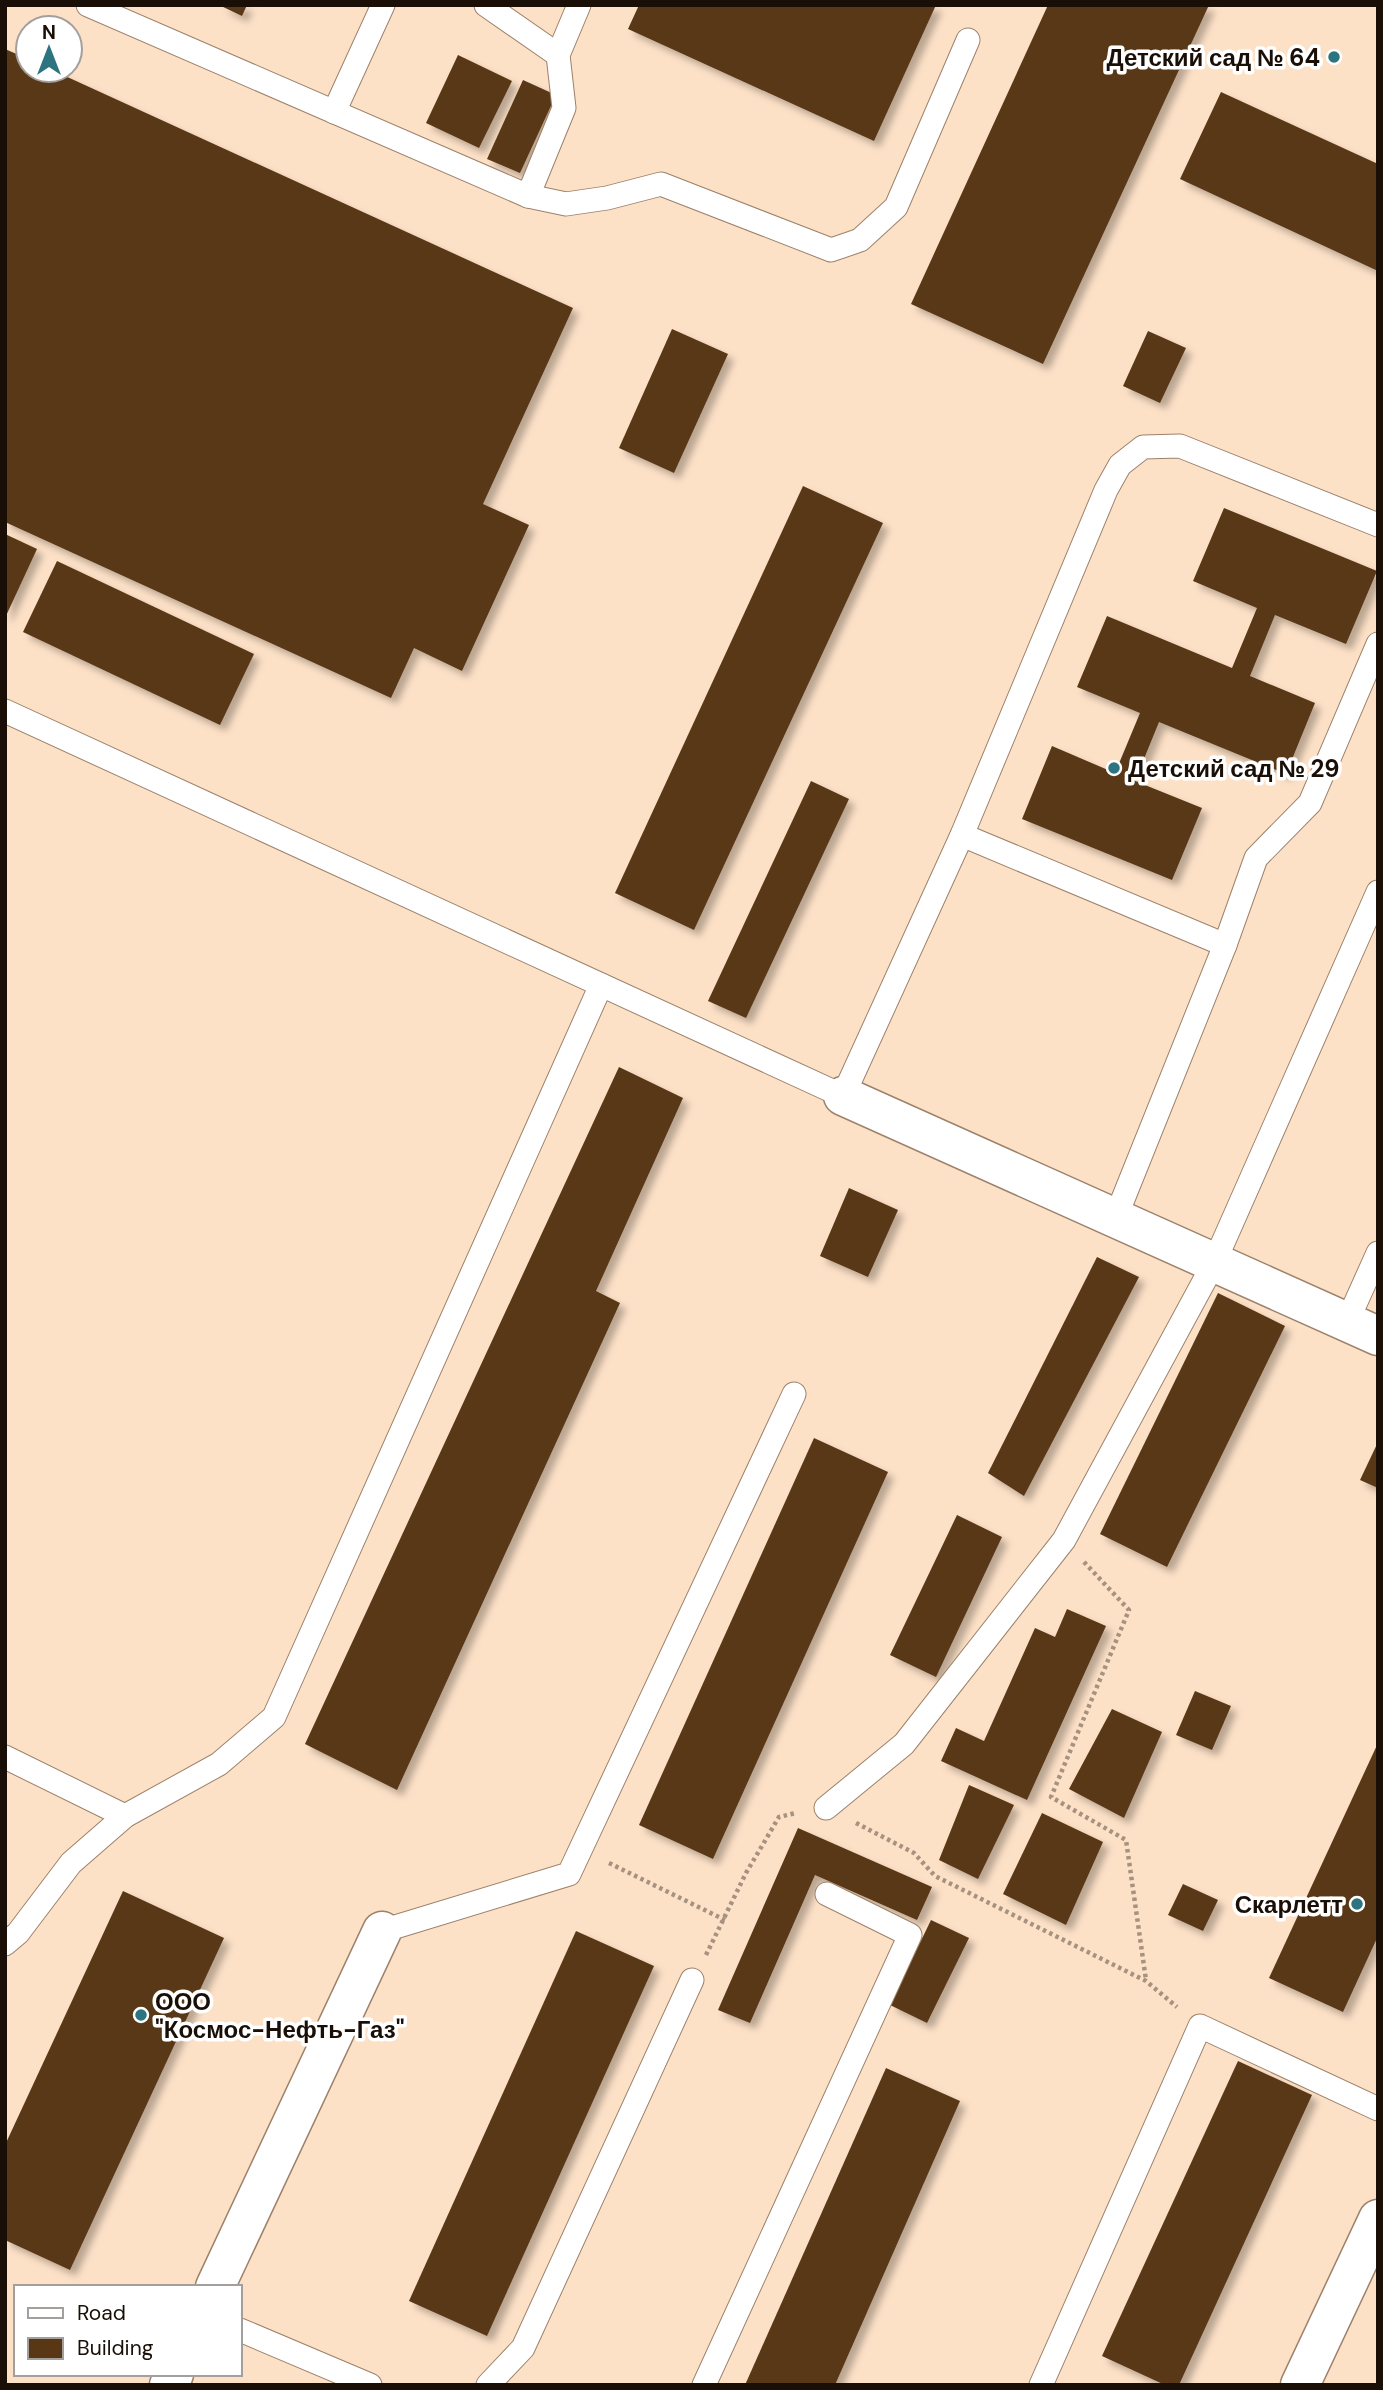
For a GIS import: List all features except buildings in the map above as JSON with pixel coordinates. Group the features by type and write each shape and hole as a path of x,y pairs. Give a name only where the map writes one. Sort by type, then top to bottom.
{"street":[{"path":"843,1096 1362,1329"},
{"path":"216,2285 382,1931"},
{"path":"1300,2385 1378,2219"}],"lane":[{"path":"88,5 528,196 566,204 607,198 661,184 831,250 860,240 896,207 968,40"},
{"path":"334,112 383,5"},
{"path":"486,5 558,55"},
{"path":"528,196 564,108 558,55 579,5"},
{"path":"5,711 843,1096 962,835 1106,490 1120,466 1143,447 1180,446 1378,526"},
{"path":"1115,1219 1225,945 1256,858 1310,803 1378,644"},
{"path":"962,835 1225,945"},
{"path":"826,1808 904,1745 1064,1540 1214,1263 1378,892"},
{"path":"5,1944 18,1933 71,1863 125,1816 219,1764 274,1717 601,985"},
{"path":"1362,1329 1378,1253"},
{"path":"382,1931 569,1874 794,1394"},
{"path":"5,1756 125,1816"},
{"path":"704,2385 910,1935 827,1894"},
{"path":"488,2385 523,2348 692,1980"},
{"path":"1041,2385 1200,2026 1378,2109"},
{"path":"242,2331 370,2385"}],"path":[{"path":"1064,1540 1129,1610 1051,1797 1126,1840 1146,1981"},
{"path":"581,1850 725,1920"}],"place":[{"name":"Детский сад № 64","path":"1334,57"},
{"name":"Детский сад № 29","path":"1114,768"},
{"name":"Скарлетт","path":"1357,1904"},
{"name":"ООО \"Космос-Нефть-Газ\"","path":"141,2015"}]}
